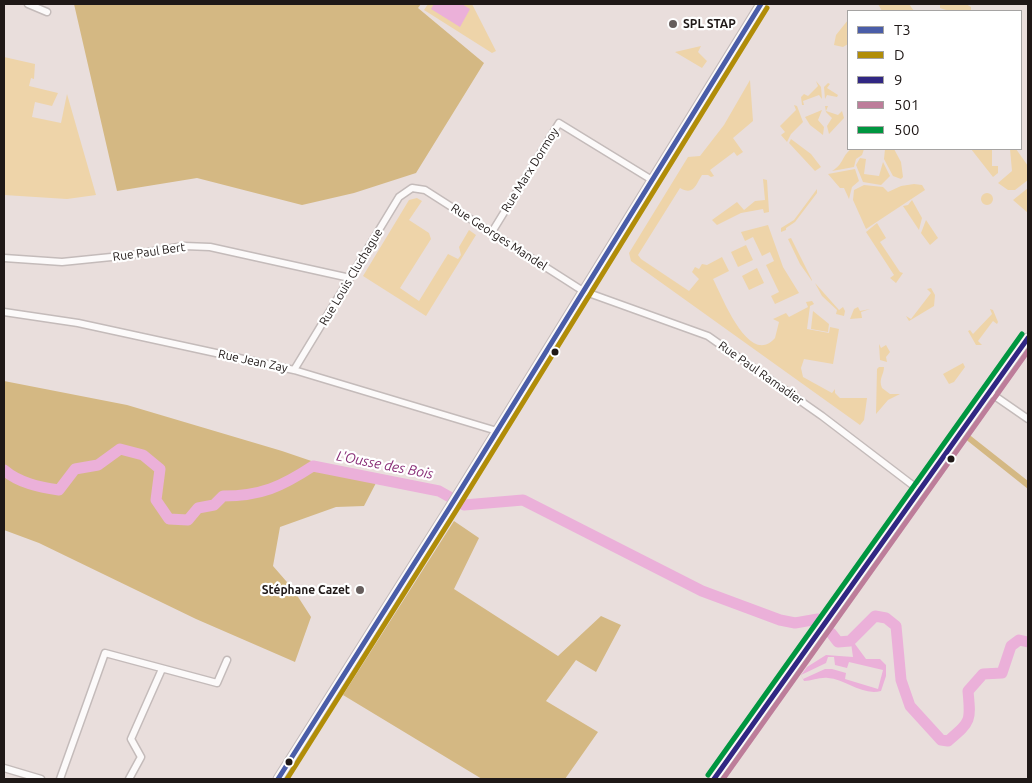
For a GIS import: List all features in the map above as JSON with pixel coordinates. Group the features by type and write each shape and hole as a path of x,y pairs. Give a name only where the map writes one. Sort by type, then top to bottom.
{"street":[{"path":"28,4 47,12"},
{"path":"278,779 450,507 761,4"},
{"name":"Rue Marx Dormoy","path":"492,232 559,123 652,180"},
{"name":"Rue Georges Mandel","path":"412,188 425,190 583,291"},
{"name":"Rue Louis Cluchague","path":"294,370 399,197 412,188"},
{"name":"Rue Paul Bert","path":"4,258 62,262 132,255 184,246 210,247 350,278"},
{"name":"Rue Paul Ramadier","path":"583,291 708,336 822,416 919,490"},
{"name":"Rue Jean Zay","path":"4,312 78,323 294,370 497,431"},
{"path":"714,779 1028,338"},
{"path":"989,392 1028,419"},
{"path":"60,779 105,653 217,683 227,660"},
{"path":"129,779 141,757 131,739 162,669"},
{"path":"4,768 42,779"}],"shaded area":[{"path":"74,4 421,4 418,8 484,63 416,173 354,193 302,205 197,178 117,191"},
{"path":"428,4 472,4 496,51 492,53 424,10"},
{"path":"434,4 462,4 470,9 460,27 431,9"},
{"path":"878,4 909,4 913,10 881,10"},
{"path":"940,4 966,4 971,7 971,10 946,10 940,8"},
{"path":"847,21 847,45 843,47 834,45 836,35"},
{"path":"701,46 698,52 707,61 702,68 675,52"},
{"path":"4,57 35,64 34,79 31,78 29,86 58,93 52,106 35,102 32,117 61,123 67,94 96,195 67,199 4,195"},
{"path":"750,80 753,121 733,138 743,152 737,156 734,152 710,170 714,176 702,175 692,190 688,191 680,188 638,255 641,259 689,291 699,279 692,272 695,267 699,269 702,264 707,265 722,257 729,271 713,279 738,326 746,337 756,344 765,345 775,338 779,322 773,319 786,313 789,317 808,307 806,302 812,301 814,304 810,306 807,329 829,333 830,327 839,329 833,364 804,359 801,368 803,377 832,393 835,389 835,393 840,398 867,398 864,420 860,425 631,261 629,253 688,157 700,156 724,125"},
{"path":"816,81 821,87 822,99 819,95 803,101 804,105 802,105 801,97 804,94 808,96 818,86"},
{"path":"828,83 830,84 827,88 838,95 837,97 827,95 825,99 824,87"},
{"path":"794,105 797,106 803,122 791,134 787,142 781,135 785,132 780,126 796,110"},
{"path":"825,106 828,106 826,111 838,115 842,111 844,118 829,134 827,126 832,118 826,112"},
{"path":"822,110 818,120 824,127 823,135 810,125 805,117"},
{"path":"791,139 811,154 821,167 815,171 789,143"},
{"path":"850,150 864,150 862,155 856,159 854,167 832,171 839,166"},
{"path":"885,150 895,150 901,162 903,177 901,179 893,176 884,159"},
{"path":"972,150 992,150 992,166 998,166 998,173 993,177"},
{"path":"1010,150 1017,150 1028,166 1028,180 1015,190 1008,190 998,183 1012,171"},
{"path":"860,158 866,159 864,174 879,176 883,162 890,176 881,185 863,182 856,165"},
{"path":"855,169 859,181 852,187 849,199 844,188 840,188 828,174"},
{"path":"763,179 767,180 769,212 764,213 763,209 741,213 717,225 712,220 737,202 744,210 755,201 765,200"},
{"path":"864,185 883,187 888,192 901,186 922,185 925,190 866,229 853,200 854,190"},
{"path":"1028,188 1028,213 1013,200"},
{"path":"817,189 817,193 795,222 781,232 781,228 794,220"},
{"path":"987,193 993,199 987,205 981,199"},
{"path":"417,198 422,201 409,220 429,233 431,239 400,288 419,301 448,254 458,259 461,255 459,247 469,230 476,235 426,316 363,276 409,200"},
{"path":"912,200 922,218 919,230 903,206 908,205"},
{"path":"926,220 938,238 930,245 921,233"},
{"path":"877,223 886,238 880,242 900,272 903,273 896,283 890,278 894,275 866,232"},
{"path":"768,225 783,267 799,293 775,304 771,296 779,292 766,265 774,261 770,252 762,256 753,237 745,241 741,232"},
{"path":"791,238 812,281 800,264 788,239"},
{"path":"746,245 753,260 738,267 731,252"},
{"path":"757,268 764,283 749,290 742,276"},
{"path":"815,283 839,310 843,307 845,311 844,316 836,314 837,310 822,296"},
{"path":"931,288 935,295 934,306 909,321 906,316 911,319 931,293 927,289"},
{"path":"858,307 860,311 870,309 861,312 862,318 850,319 854,309"},
{"path":"990,309 993,310 998,322 997,324 993,321 978,341 982,345 976,345 968,331 970,330 973,334 992,314"},
{"path":"813,311 829,324 828,332 811,329"},
{"path":"879,344 881,348 886,345 890,352 886,357 887,362 880,360"},
{"path":"963,363 965,367 954,382 949,384 943,374"},
{"path":"884,367 881,380 882,388 890,394 900,394 888,400 876,414 877,369"},
{"path":"4,381 127,405 282,451 376,483 364,506 336,507 280,527 273,566 293,589 311,617 295,662 196,619 39,543 4,530"},
{"path":"962,429 1028,481 1028,489 959,434"},
{"path":"454,521 479,538 454,589 558,656 601,616 621,625 596,672 576,660 546,701 598,732 565,779 482,779 343,695"},
{"path":"851,643 855,644 866,659 880,659 886,665 886,676 881,691 867,691 828,678 804,681 801,675 807,667 826,655 853,657"}],"pier":[{"path":"828,657 834,657 835,665 847,668 849,662 883,670 878,689 845,679 846,673 832,669 825,669 803,679 801,675 826,663"}],"waterway":[{"name":"L'Ousse des Bois","path":"4,470 23,481 59,490 75,469 98,465 120,449 143,455 160,469 156,500 169,519 188,520 198,508 214,505 223,496 236,496 270,489 291,480 313,466 439,491 464,505 523,500 702,591 780,620 795,623 818,619"},
{"name":"L'Ousse des Bois","path":"831,633 838,642 850,641 875,616 886,618 896,626 901,680 910,706 941,740 948,741 968,720 968,691 983,674 1002,673 1011,646 1019,640 1028,642"}],"transit line":[{"name":"T3","path":"278,779 450,507 761,4"},
{"name":"D","path":"287,779 456,511 767,8"},
{"name":"500","path":"708,775 1022,334"},
{"name":"9","path":"714,779 1028,338"},
{"name":"501","path":"723,779 1028,351"}],"place":[{"name":"SPL STAP","path":"673,24"},
{"name":"Stéphane Cazet","path":"360,590"}]}
